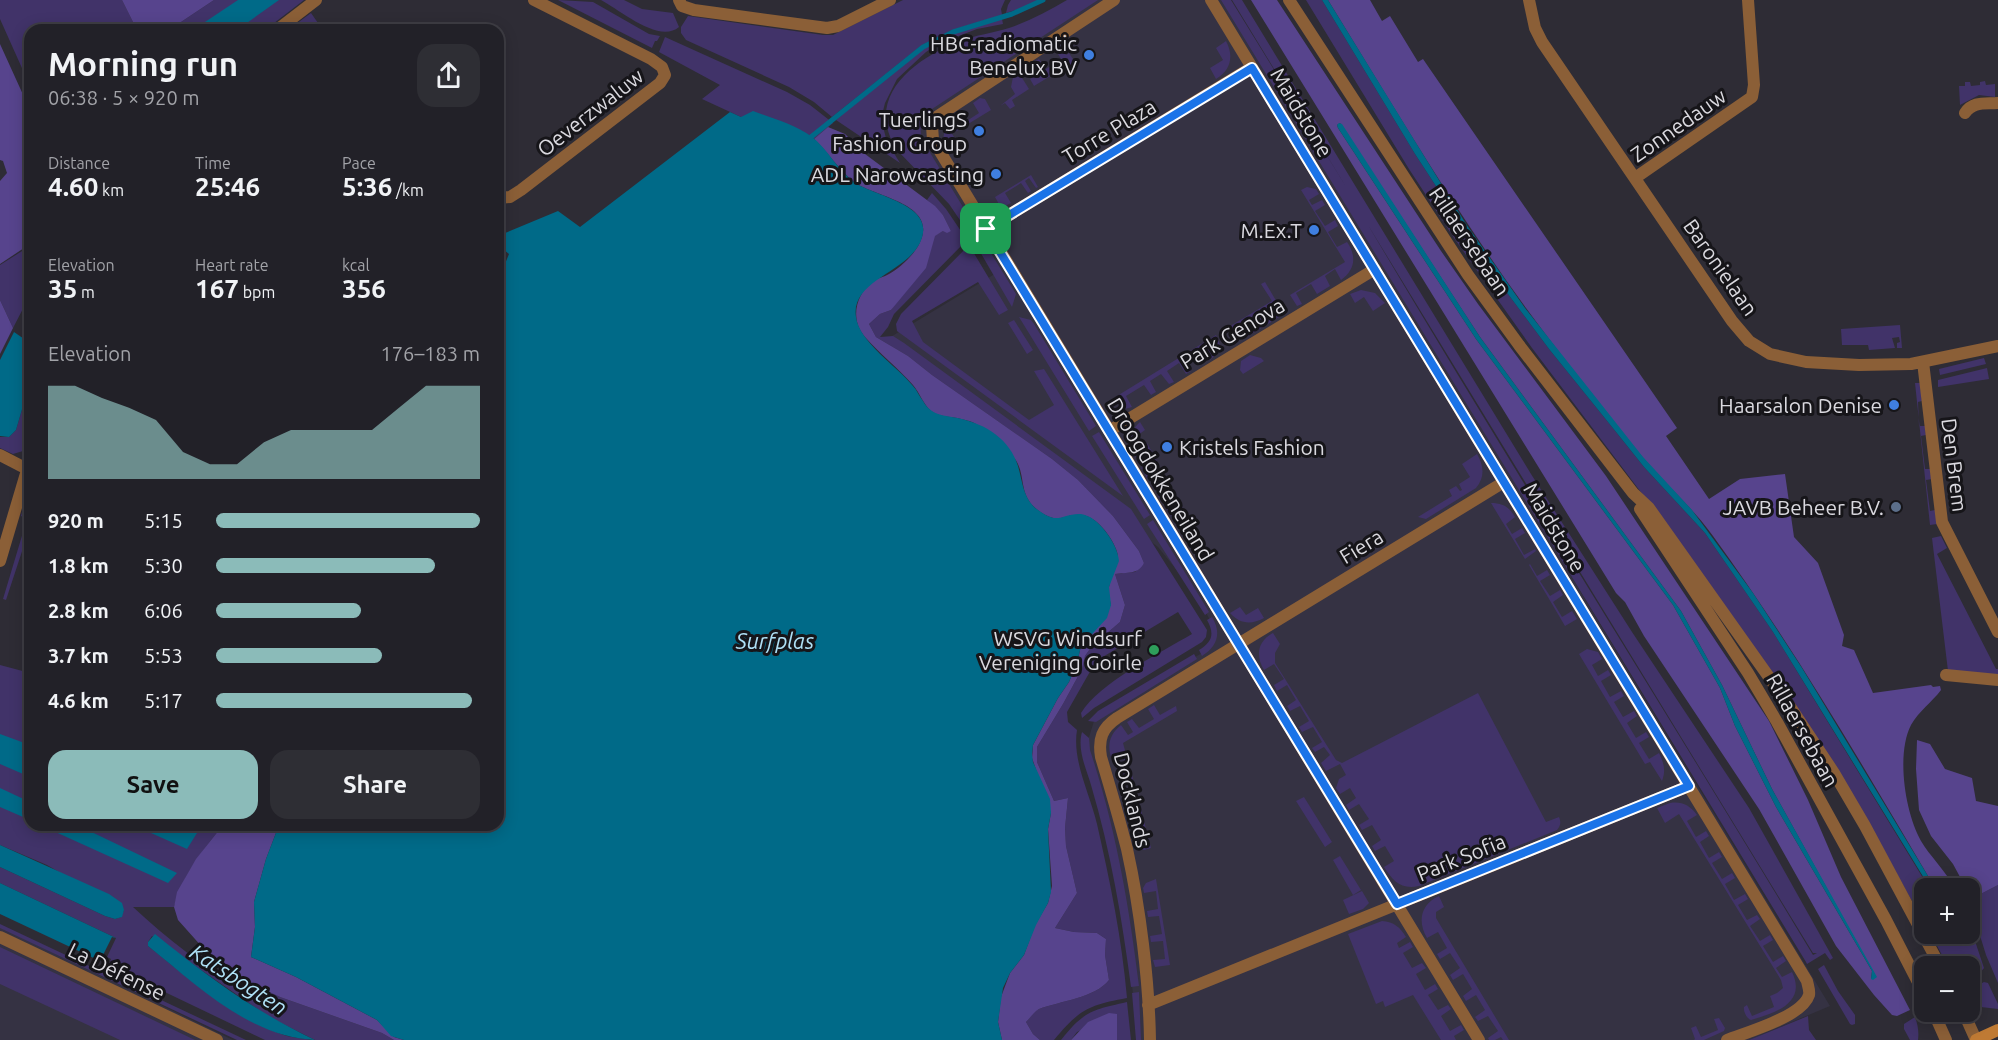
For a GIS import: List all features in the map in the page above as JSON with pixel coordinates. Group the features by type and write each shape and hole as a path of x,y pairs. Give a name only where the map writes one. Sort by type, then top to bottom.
{"main road":[{"path":"1976,1040 1998,1030"}],"street":[{"path":"285,24 316,0"},
{"name":"Oeverzwaluw","path":"504,198 510,197 521,190 660,83 665,75 662,67 651,59 534,0"},
{"path":"679,0 682,6 694,10 827,28 838,26 890,0"},
{"name":"Droogdokkeneiland","path":"1114,0 938,116 932,126 933,140 1479,1040"},
{"name":"Maidstone","path":"1211,0 1807,981 1809,994 1803,1005 1791,1014 1727,1040"},
{"name":"Rillaersebaan","path":"1289,0 1468,274 1519,345 1633,493 1649,508 1793,711 1834,773 1865,826 1935,956"},
{"name":"Baronielaan","path":"1529,0 1535,28 1542,42 1732,321 1749,341 1770,354 1806,362 1859,365 1923,362 1998,346"},
{"name":"Zonnedauw","path":"1635,178 1752,97 1754,85 1748,0"},
{"name":"Torre Plaza","path":"986,229 1252,68"},
{"path":"1965,113 1975,104 1998,103"},
{"name":"Park Genova","path":"1109,431 1375,269"},
{"name":"Den Brem","path":"1923,362 1942,522 1998,632"},
{"path":"0,455 24,463"},
{"path":"0,561 24,482"},
{"name":"Fiera","path":"1238,644 1504,482"},
{"name":"Rillaersebaan","path":"1633,493 1642,512 1737,656 1777,722 1914,975"},
{"name":"Docklands","path":"1150,1040 1140,922 1127,850 1101,757 1099,745 1101,734 1107,724 1238,644"},
{"path":"1946,675 1998,680"},
{"name":"Park Sofia","path":"1148,1005 1689,786"},
{"name":"La Défense","path":"0,937 217,1040"},
{"path":"1938,1022 1946,1040"},
{"path":"1968,1022 1976,1040"}],"shaded area":[{"path":"0,0 122,0 134,24 24,24 24,73 0,19"},
{"path":"122,0 214,0 178,24 134,24"},
{"path":"214,0 304,0 273,24 178,24"},
{"path":"558,0 593,2 649,34 660,36 652,48"},
{"path":"601,0 624,0 642,9 673,13 679,27 671,31 651,29"},
{"path":"903,0 1005,0 1001,9 1002,15 952,30 922,45 832,117 814,102 789,87 686,40 681,33 681,27 688,16 833,35"},
{"path":"1011,0 1039,0 1029,6 1006,13"},
{"path":"1067,0 1098,0 932,109 923,120 921,132 923,141 972,222 964,226 949,204 897,150 888,131 886,113 890,97 898,82 926,58 966,39 1003,30 1039,16"},
{"path":"1090,0 1224,0 1830,1006 1749,1040 1138,1040 1118,858 1086,747 1094,721 1120,702 1207,650 1216,630 1192,589 1158,547 884,341 998,272 920,141 919,114"},
{"path":"1221,0 1231,0 1348,190 1232,0 1242,0 1531,474 1749,808 1833,958 1830,960 1825,953 1807,964","holes":["1368,225 1813,953 1817,953 1813,955"]},
{"path":"1251,0 1277,0 1441,251 1606,476 1769,721 1808,800 1841,877 1910,1010 1897,1016 1892,1015 1836,946 1759,809 1644,636 1625,602 1616,593","holes":["1340,123 1480,337 1681,611 1722,685 1772,789 1876,977 1871,979 1872,971 1776,807 1735,726 1720,688 1673,605 1476,339 1338,128 1337,125"]},
{"path":"1306,0 1322,0 1415,154 1496,278 1549,349 1644,467 1705,533 1773,632 1923,878 1914,878 1914,905 1855,798 1671,532 1532,348 1454,238"},
{"path":"1328,0 1370,0 1382,21 1390,16 1418,62 1423,59 1677,428 1666,436 1709,499 1740,479 1785,474 1794,537 1818,563 1844,635 1842,646 1854,650 1873,693 1931,685 1940,686 1941,690 1911,725 1906,737 1903,767 1907,800 1915,829 1921,841 1948,878 1929,878 1826,706 1743,578 1705,526 1629,441 1526,308 1499,271"},
{"path":"311,13 318,23 317,24 296,24"},
{"path":"1002,19 1003,24 977,29 940,43 926,52 897,79 885,103 881,119 887,142 900,163 836,120 893,70 924,48 957,32"},
{"path":"665,37 787,92 810,105 833,123 814,139 809,135 741,117 702,99 720,85 659,52"},
{"path":"1226,41 1230,52 1230,62 1225,71 1216,79 1210,68 1223,60 1216,48"},
{"path":"0,44 24,97 24,248 0,264 0,181 7,173 3,161 0,160"},
{"path":"1060,46 1066,55 1069,53 1078,67 1071,72 1067,66 1034,86 1030,79 1041,72 1034,62 1039,59 1046,69 1061,59 1055,49"},
{"path":"1019,73 1029,89 1012,100 1015,106 1010,109 1005,103 1000,106 1015,94 1011,87 1013,77"},
{"path":"1985,81 1986,85 1995,84 1995,97 1979,95 1960,105 1959,86 1965,86 1965,82 1970,82 1971,86 1980,85 1980,82"},
{"path":"980,98 985,99 991,110 955,132 948,120 955,114 962,124 979,113 973,103"},
{"path":"946,124 959,145 949,151 943,139"},
{"path":"828,127 845,134 865,154 935,206 943,215 951,231 947,233 943,231 935,236 926,268 891,310 880,314 869,324 876,337 908,356 1078,480 1113,516 1139,551 1144,563 1139,570 1115,574 1125,605 1120,622 1092,646 1085,656 1082,669 1037,747 1037,762 1054,801 1068,798 1066,846 1077,893 1055,928 1097,933 1106,939 1105,955 1109,980 1086,995 1047,1006 1035,1012 1026,1022 1033,1034 1040,1040 1002,1040 998,1022 1001,997 1010,973 1024,955 1035,925 1048,903 1052,886 1048,829 1051,813 1032,758 1033,745 1069,682 1081,646 1111,605 1109,587 1118,554 1107,533 1093,519 1082,515 1052,518 1032,505 1025,492 1019,465 1008,451 973,422 942,416 931,411 913,385 860,330 856,316 862,293 873,281 894,271 905,262 922,238 922,222 907,206 862,187 843,172 814,139"},
{"path":"1031,175 1038,187 1036,188 1029,178 1025,181 1031,191 1028,193 1021,183 1005,193 1011,203 1001,208 995,197"},
{"path":"1307,187 1316,189 1319,194 1309,200 1312,205 1322,200 1325,205 1315,211 1325,226 1335,220 1338,226 1328,232 1337,247 1347,242 1352,252 1353,263 1349,272 1341,280 1335,269 1325,276 1330,286 1317,294 1311,284 1296,293 1302,304 1297,306 1290,295 1345,262 1301,190"},
{"path":"932,193 967,240 894,314 880,337 893,336 904,343 1131,509 1207,630 1202,642 1094,708 1082,718 1081,713 1101,691 1148,659 1192,634 1178,612 1096,661 1067,712 1068,722 1077,730 1079,765 1097,824 1119,932 1127,998 1085,1010 1070,1022 1054,1040 1040,1040 1033,1034 1026,1022 1039,1009 1086,995 1109,980 1105,955 1106,939 1097,933 1055,928 1077,893 1066,846 1068,798 1054,801 1037,762 1037,747 1082,669 1085,656 1092,646 1120,622 1125,605 1115,574 1135,572 1144,563 1139,551 1113,516 1078,480 908,356 876,337 869,324 880,314 891,310 934,236 943,231 951,231 943,215 927,200"},
{"path":"975,227 1016,294 1012,307 968,231"},
{"path":"969,245 1008,310 999,315 978,282 912,321 923,342 1029,420 1054,405 1034,371 1044,369 1123,496 897,331 896,324 901,314"},
{"path":"24,250 24,307 13,328 0,300 0,265"},
{"path":"1265,282 1284,314 1245,338 1233,337 1227,328 1272,301 1261,284"},
{"path":"1361,290 1375,293 1385,303 1373,311 1364,297 1355,303 1350,294"},
{"path":"0,300 13,328 0,354"},
{"path":"1019,317 1031,320 1034,324 1096,426 1089,431"},
{"path":"1014,320 1033,350 1027,354 1008,323"},
{"path":"1900,325 1902,348 1897,348 1897,343 1900,342 1899,337 1892,338 1895,348 1869,350 1868,345 1842,345 1841,329"},
{"path":"1216,335 1221,347 1210,360 1203,349 1185,360 1191,371 1186,374 1179,363 1167,371 1174,382 1169,384 1161,374 1150,381 1156,392 1151,395 1144,385 1126,396 1132,407 1125,409 1117,396"},
{"path":"1250,355 1264,361 1243,374 1240,370 1241,361"},
{"path":"1984,358 1986,364 1940,375 1939,369"},
{"path":"1987,368 1989,379 1938,387 1938,380"},
{"path":"1915,383 1920,383 1922,401 1918,402 1919,418"},
{"path":"24,403 24,450 13,454 0,448 0,437 9,437 16,430"},
{"path":"1140,422 1145,430 1138,435 1144,444 1147,443 1157,461 1143,470 1141,468 1151,461 1145,451 1135,457 1130,443 1131,434"},
{"path":"1920,426 1925,426 1926,435 1921,436"},
{"path":"1099,432 1150,515 1144,519 1092,436"},
{"path":"1921,436 1925,469 1930,469 1932,479 1926,480 1930,511 1935,510 1937,524 1930,525"},
{"path":"1477,454 1482,471 1481,480 1476,488 1426,519 1418,517 1452,496 1449,490 1456,486 1460,491 1462,490 1459,484 1470,477 1462,464"},
{"path":"1157,466 1187,515 1180,519 1171,516 1167,509 1177,503 1171,493 1160,499 1157,494 1167,488 1158,472 1147,478 1145,474"},
{"path":"1491,503 1508,508 1513,514 1515,517 1506,524 1512,534 1522,528 1525,533 1515,539 1524,555 1535,549 1536,551 1525,559"},
{"path":"1153,520 1209,612 1205,615 1147,524"},
{"path":"24,529 24,545 6,600 3,599"},
{"path":"1941,536 1947,548 1937,554 1998,669 1998,677 1948,671 1932,538"},
{"path":"1530,564 1537,576 1547,570 1550,575 1540,581 1550,596 1560,590 1563,595 1553,602 1562,617 1572,611 1577,619 1565,626"},
{"path":"1240,607 1246,615 1258,608 1264,618 1255,622 1242,621 1230,613"},
{"path":"1212,617 1217,629 1216,639 1211,648 1202,656 1199,650 1207,644 1211,637 1211,629 1207,620"},
{"path":"1273,633 1280,644 1275,653 1275,663 1336,760 1342,763 1478,693 1546,822 1559,817 1560,824 1557,830 1419,886 1407,887 1398,883 1384,867 1394,861 1385,846 1375,851 1372,846 1381,840 1372,825 1362,830 1359,825 1369,819 1359,804 1349,810 1346,805 1356,798 1350,788 1340,794 1336,788 1339,779 1346,775 1340,764 1326,771 1321,763 1330,755 1324,747 1315,752 1312,748 1322,742 1313,727 1302,732 1299,727 1309,721 1300,706 1290,711 1287,706 1296,700 1287,685 1277,691 1274,685 1284,679 1274,664 1264,670 1261,664 1259,654 1261,644"},
{"path":"1587,649 1598,652 1602,659 1592,665 1598,676 1608,670 1611,675 1601,681 1610,697 1621,691 1624,696 1614,702 1623,717 1634,711 1637,716 1627,723 1636,738 1646,732 1649,737 1639,743 1649,759 1659,753 1664,767 1662,781 1650,762 1645,764 1579,654"},
{"path":"1194,654 1197,659 1096,722 1088,721 1098,711"},
{"path":"0,665 24,671 24,831 218,831 188,874 174,907 133,907 187,953 246,993 247,981 280,997 382,1033 394,1040 315,1040 269,1017 152,936 148,946 229,1008 284,1035 311,1040 265,1040 100,961 109,964 111,959 107,957 116,938 0,883 0,867 105,916 115,919 121,917 124,910 47,865 0,845"},
{"path":"1154,705 1160,715 1176,706 1177,711 1123,743 1129,765 1126,766 1122,753 1111,757 1109,748 1114,732 1121,725 1128,735 1133,732 1127,722 1132,719 1139,728 1154,719 1148,709"},
{"path":"1082,732 1089,738 1090,750 1114,838 1131,926 1139,986 1131,987 1110,860 1081,752"},
{"path":"1917,740 1930,744 1945,769 1972,778 1976,801 1998,806 1998,885 1980,894 1980,878 1961,878 1953,864 1931,836 1919,810 1916,769"},
{"path":"1128,771 1132,775 1151,848 1144,850 1135,846 1134,839 1145,837 1142,825 1131,827 1129,822 1141,819 1136,801 1125,804 1123,798 1135,795 1130,777 1118,780 1117,774"},
{"path":"1304,797 1332,842 1325,847 1296,801"},
{"path":"1670,803 1685,804 1697,815 1687,821 1696,837 1706,831 1709,836 1700,842 1709,858 1719,852 1722,857 1712,863 1722,879 1732,873 1735,878 1725,884 1734,900 1745,894 1748,899 1738,905 1747,920 1757,915 1760,919 1750,926 1760,941 1770,935 1773,940 1763,946 1773,962 1783,956 1786,961 1776,968 1782,977 1792,972 1796,983 1792,999 1770,1014 1751,1020 1746,1015 1744,1007 1747,1005 1752,1016 1774,1007 1770,996 1783,988 1781,980 1679,814 1665,823 1657,808"},
{"path":"218,831 277,831 254,902 255,927 251,957 296,977 377,1020 394,1037 404,1040 394,1040 382,1033 280,997 224,969 178,920 174,907 177,892 196,859"},
{"path":"1340,856 1361,890 1353,895 1333,860"},
{"path":"1156,879 1170,965 1155,967 1153,960 1165,959 1163,941 1151,942 1150,936 1162,934 1159,916 1148,917 1147,911 1158,909 1156,891 1144,893 1143,888 1146,883"},
{"path":"1998,885 1998,983 1980,936 1980,894"},
{"path":"1362,891 1369,903 1363,909 1349,914 1343,900"},
{"path":"1439,896 1444,907 1436,912 1436,918 1509,1040 1503,1040 1501,1037 1489,1040 1488,1038 1498,1031 1488,1016 1478,1021 1475,1017 1485,1010 1476,995 1466,1001 1463,996 1472,989 1463,974 1453,980 1450,975 1460,968 1450,953 1440,959 1437,954 1447,948 1438,932 1427,938 1424,932 1422,914 1428,904"},
{"path":"1382,921 1396,926 1406,937 1397,943 1399,948 1410,942 1413,947 1403,953 1412,968 1422,963 1426,968 1416,974 1425,990 1435,984 1438,989 1428,995 1438,1010 1448,1005 1451,1009 1441,1016 1450,1031 1461,1025 1464,1030 1454,1036 1456,1040 1441,1040 1413,995 1385,1007 1383,1001 1376,1004 1348,934"},
{"path":"0,924 246,1040 237,1040 0,928"},
{"path":"0,927 233,1040 0,1040"},
{"path":"1936,944 1976,944 1980,956 1943,956"},
{"path":"0,947 195,1040 120,1040 0,984"},
{"path":"1980,956 1984,968 1980,973"},
{"path":"1824,965 1838,991 1855,1015 1855,1024 1850,1024 1818,969"},
{"path":"1988,983 1998,1009 1980,1006 1980,984"},
{"path":"1139,992 1141,1040 1136,1040 1132,993"},
{"path":"1127,1002 1131,1040 1117,1040 1117,1015 1077,1032 1071,1040 1061,1040 1083,1017 1105,1007"},
{"path":"1109,1013 1117,1014 1117,1040 1071,1040 1088,1022"},
{"path":"1808,1016 1809,1030 1816,1040 1749,1040"},
{"path":"1719,1018 1725,1028 1724,1031 1704,1040 1694,1040 1691,1028 1696,1026 1701,1037 1718,1030 1714,1019"},
{"path":"1914,1018 1918,1028 1918,1040 1910,1040 1904,1024"}],"water":[{"path":"238,0 279,0 245,24 202,24"},
{"path":"1322,0 1328,0 1466,224 1525,308 1643,457 1692,510 1753,593 1802,668 1929,878 1924,878 1773,632 1705,533 1644,467 1549,349 1496,278 1415,154"},
{"name":"Surfplas","path":"753,111 804,132 817,141 854,182 897,201 917,214 922,223 923,233 918,246 909,257 863,292 857,304 856,317 864,336 906,378 931,410 979,425 1003,441 1012,452 1026,496 1033,506 1045,515 1056,518 1075,514 1087,516 1106,532 1118,554 1119,561 1109,587 1111,605 1107,618 1081,646 1069,682 1033,745 1033,762 1050,799 1051,813 1048,829 1051,892 1024,955 1010,973 1003,988 998,1022 1002,1040 404,1040 391,1036 377,1020 296,977 251,957 255,927 254,902 277,831 504,831 504,266 509,254 504,250 504,234 558,211 580,227 730,112 741,117"},
{"path":"1339,123 1342,124 1480,337 1681,611 1722,685 1772,789 1877,977 1873,980 1871,979 1872,971 1776,807 1735,726 1720,688 1673,605 1476,339 1338,128"},
{"path":"14,332 24,339 24,403 16,430 9,437 0,436 0,360"},
{"path":"0,734 24,743 24,774 0,764"},
{"path":"0,788 24,799 24,817 0,807"},
{"path":"53,831 90,831 177,873 168,883"},
{"path":"146,831 198,831 187,849"},
{"path":"0,845 109,894 122,903 124,910 122,917 115,919 105,916 0,867"},
{"path":"0,883 116,938 112,937 100,961 0,914"},
{"path":"155,934 232,992 315,1040 291,1037 268,1030 225,1007 148,946 148,942"}],"waterway":[{"path":"811,137 923,47 953,32 1012,14 1043,0"}],"place":[{"name":"HBC-radiomatic Benelux BV","path":"1089,55"},
{"name":"TuerlingS Fashion Group","path":"979,131"},
{"name":"ADL Narowcasting","path":"996,174"},
{"name":"M.Ex.T","path":"1314,230"},
{"name":"Haarsalon Denise","path":"1894,405"},
{"name":"Kristels Fashion","path":"1167,447"},
{"name":"JAVB Beheer B.V.","path":"1896,507"},
{"name":"WSVG Windsurf Vereniging Goirle","path":"1154,650"}],"route":[{"path":"1252,68 1689,786 1397,904 986,229 1252,68"}],"water label":[{"name":"Katsbogten","path":"239,979"}]}
